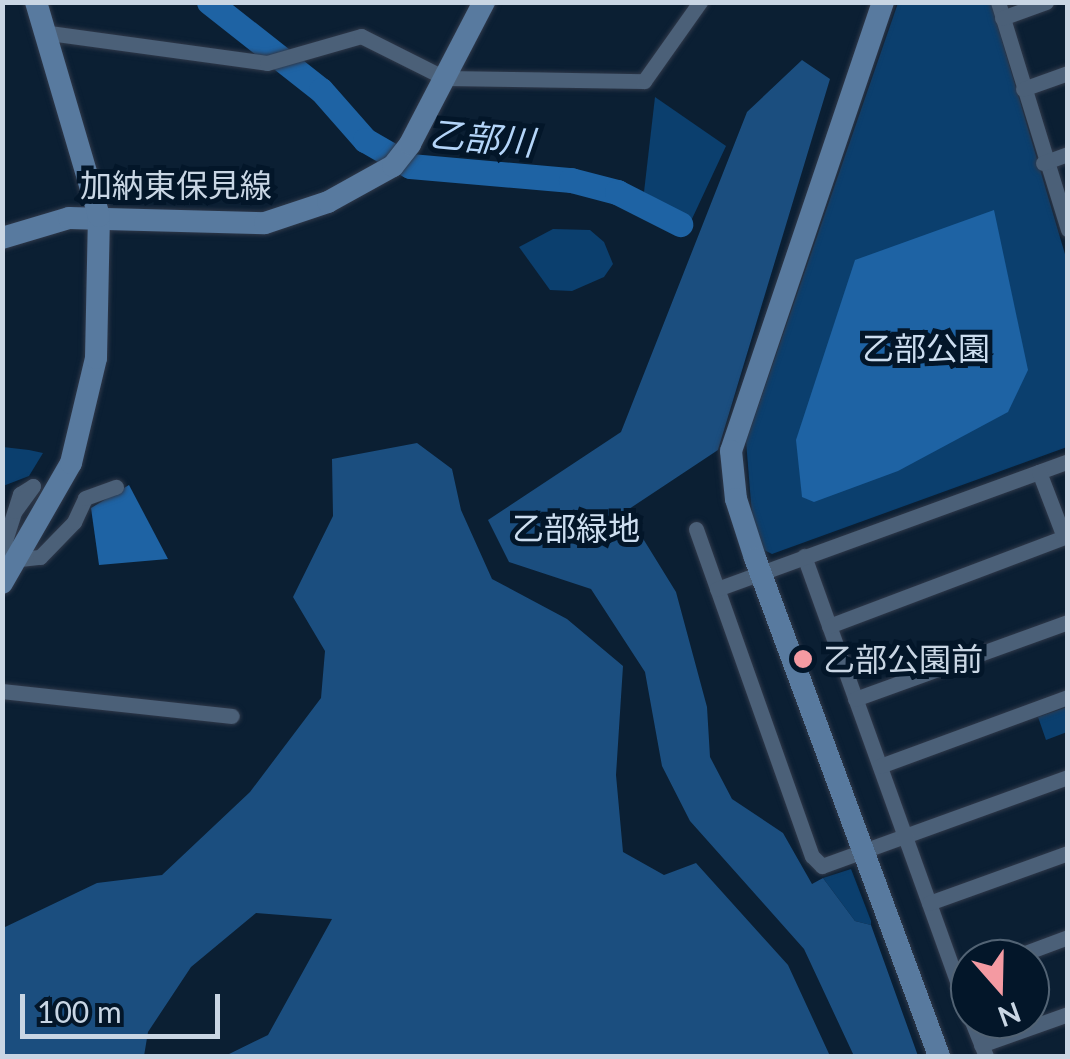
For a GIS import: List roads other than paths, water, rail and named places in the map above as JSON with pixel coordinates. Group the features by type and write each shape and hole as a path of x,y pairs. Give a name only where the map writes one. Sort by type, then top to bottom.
{"street":[{"path":"11,555 70,463 96,358 99,216 89,166 42,32 36,2"},
{"name":"加納東保見線","path":"2,238 69,218 99,216 265,222 328,202 398,158 484,2"},
{"path":"42,32 268,63 360,36 445,78 644,81 700,2"},
{"path":"883,2 730,452 736,499 760,572 939,1056"},
{"path":"1046,2 1000,10 1044,162 1068,229"},
{"path":"1023,89 1068,73"},
{"path":"1044,162 1068,154"},
{"path":"717,589 1068,462"},
{"path":"829,626 1064,536 1039,472"},
{"path":"11,555 40,557 74,522 85,498 116,487"},
{"path":"2,583 11,555 15,511"},
{"path":"696,529 812,856 822,866 1068,777"},
{"path":"804,556 929,903 950,948"},
{"path":"856,699 1068,622"},
{"path":"2,690 232,716"},
{"path":"880,766 1068,697"},
{"path":"929,903 1068,853"},
{"path":"983,1051 1068,1014"}],"waterway":[{"name":"乙部川","path":"209,2 321,90 365,140 410,166 571,180 617,192 680,224"}],"place":[{"name":"乙部公園前","path":"803,659"}],"park label":[{"name":"乙部公園","path":"926,348"},
{"name":"乙部緑地","path":"576,528"}]}
